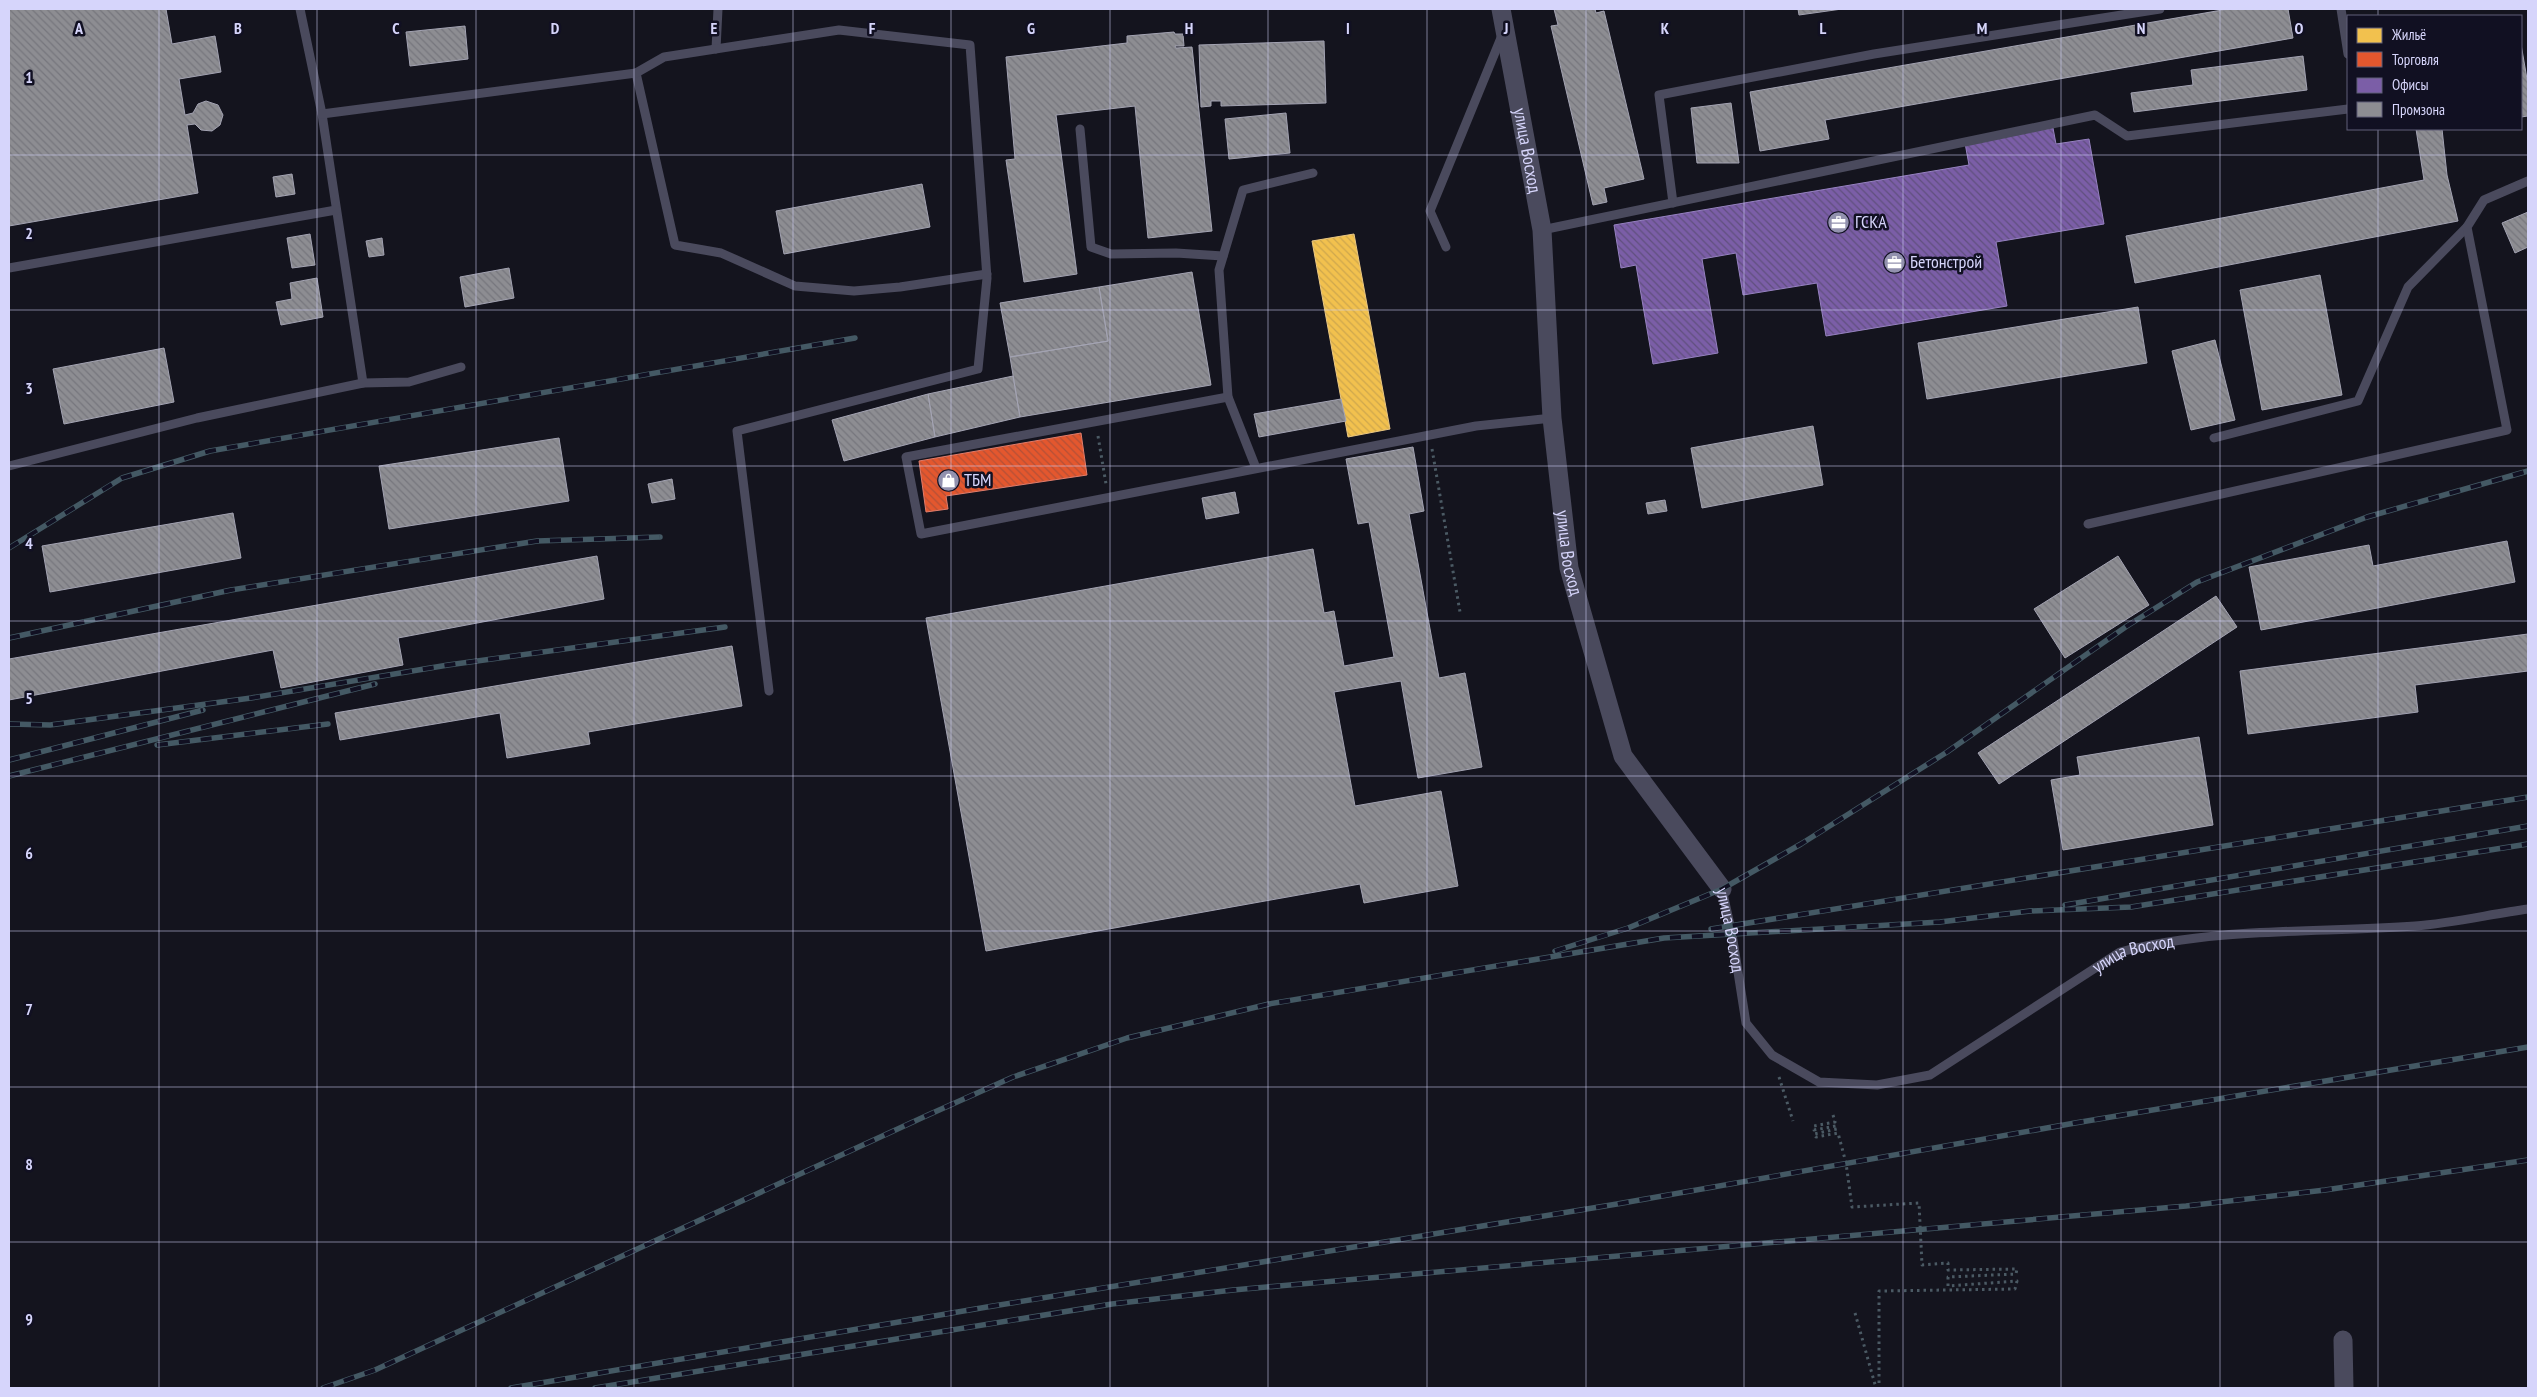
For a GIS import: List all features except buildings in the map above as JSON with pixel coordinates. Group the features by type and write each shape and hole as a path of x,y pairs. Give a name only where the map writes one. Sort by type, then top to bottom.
{"street":[{"name":"улица Восход","path":"1501,9 1542,230 1552,418 1569,568 1624,756 1722,889"},
{"path":"2343,1340 2344,1388"}],"lane":[{"path":"300,9 322,114 363,384"},
{"path":"716,49 718,9"},
{"path":"1673,203 1659,95 1874,54 2160,9"},
{"path":"2341,9 2347,48"},
{"path":"322,114 636,73 664,56 839,30 970,45 987,274 978,369 737,432 769,691"},
{"path":"1446,247 1430,212 1477,90 1504,31"},
{"path":"636,73 675,245 721,253 795,286 854,292 987,274"},
{"path":"1542,230 2095,115 2127,136 2347,109"},
{"path":"1080,128 1091,247 1111,254 1176,253 1223,256"},
{"path":"1256,468 1228,398 1219,270 1243,190 1313,172"},
{"path":"2214,438 2358,401 2408,287 2467,227 2484,200 2528,181"},
{"path":"9,268 336,210"},
{"path":"2088,524 2507,430 2467,227"},
{"path":"9,466 197,418 363,384 409,382 461,367"},
{"path":"1228,398 906,457 921,534 1476,426 1552,418"},
{"name":"улица Восход","path":"1722,889 1732,934 1746,1023 1772,1055 1819,1082 1876,1085 1930,1075 2120,952 2156,942 2311,929 2416,926 2528,909"}],"path":[{"path":"1095,423 1108,497"},
{"path":"1430,436 1460,612"},
{"path":"1772,1055 1793,1121"},
{"path":"1833,1115 1835,1122 1814,1126 1814,1130 1836,1126 1837,1129 1814,1134 1816,1137 1838,1133 1846,1163 1852,1207 1919,1203 1922,1265 1948,1263 1948,1270 2017,1268 2016,1274 1948,1277 1948,1286 2017,1281 2015,1289 1879,1291 1877,1388"},
{"path":"1854,1313 1877,1388"}],"railway":[{"path":"9,548 122,478 210,451 855,338"},
{"path":"1555,951 1628,928 1722,889 1801,844 1947,752 2127,626 2197,582 2367,517 2528,471"},
{"path":"9,638 231,590 537,541 660,537"},
{"path":"9,724 50,725 251,698 448,665 725,627"},
{"path":"9,776 375,684"},
{"path":"9,760 203,710"},
{"path":"157,745 328,724"},
{"path":"1711,929 2528,797"},
{"path":"2065,905 2528,826"},
{"path":"323,1388 375,1370 1013,1077 1127,1038 1269,1004 1664,938 1940,922 2030,911 2131,907 2528,844"},
{"path":"511,1388 987,1307 1617,1204 2075,1123 2528,1047"},
{"path":"595,1388 1112,1304 1233,1290 2186,1206 2325,1190 2528,1160"}],"place":[{"name":"ГСКА","path":"1839,222"},
{"name":"Бетонстрой","path":"1894,262"},
{"name":"ТБМ","path":"948,480"}]}
